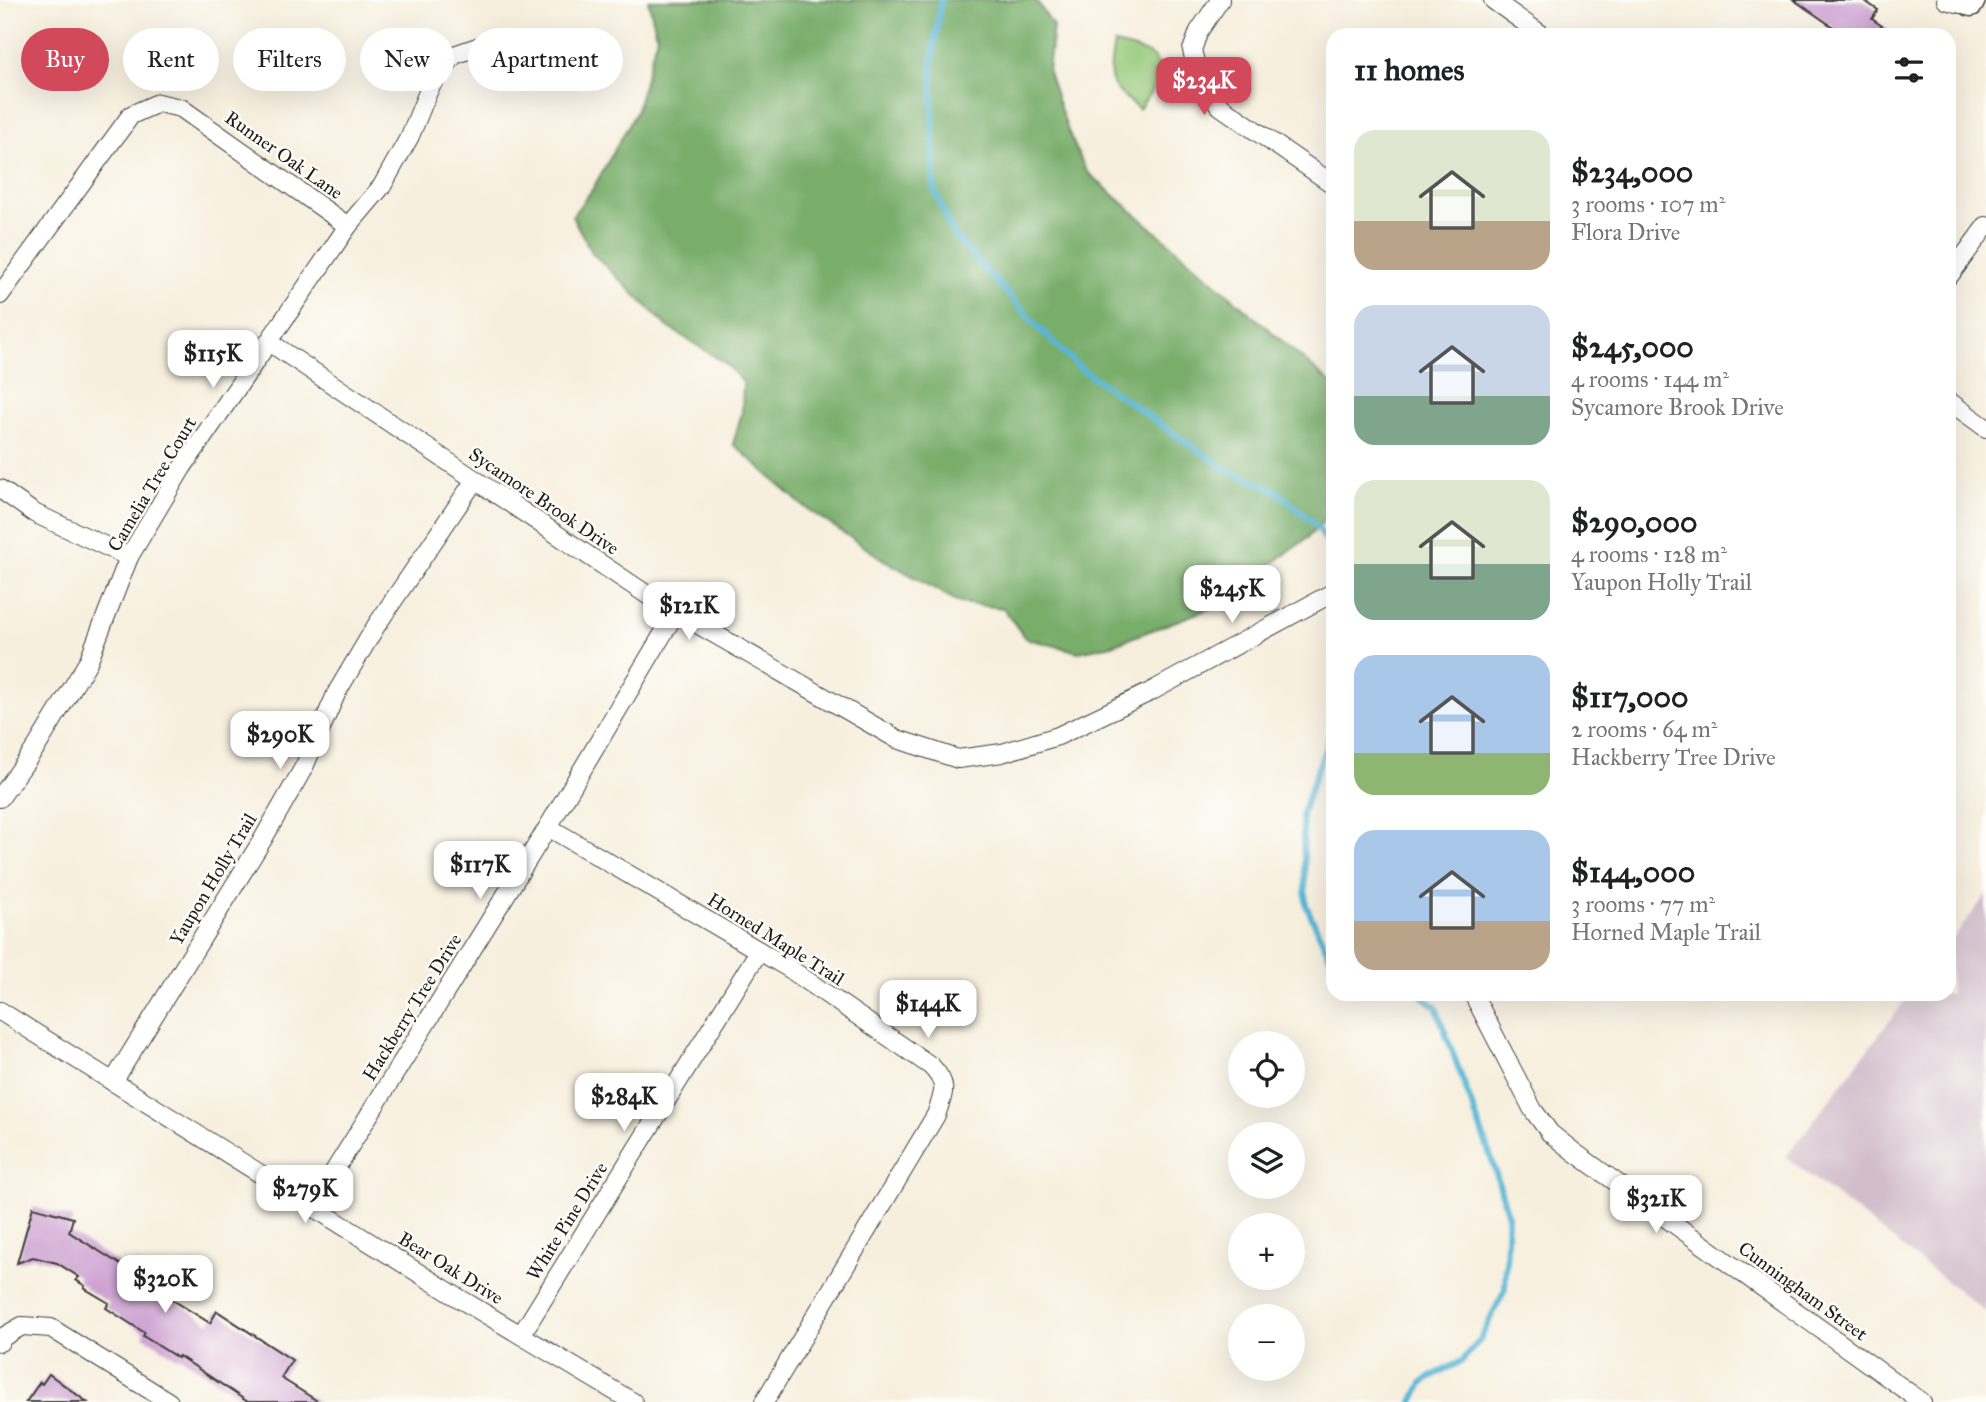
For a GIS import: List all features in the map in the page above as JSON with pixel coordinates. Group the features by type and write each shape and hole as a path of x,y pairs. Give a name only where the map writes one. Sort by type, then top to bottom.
{"street":[{"path":"1220,0 1199,31 1192,50 1205,87 1220,106 1326,179"},
{"path":"1493,0 1532,28"},
{"name":"Camelia Tree Court","path":"0,797 37,746 88,662 129,557 182,468 348,226 382,186 410,136 430,86 454,55 468,50"},
{"name":"Runner Oak Lane","path":"0,295 131,115 158,103 181,107 348,226"},
{"path":"1956,267 1986,226"},
{"name":"Sycamore Brook Drive","path":"269,342 676,612 897,739 958,759 1002,754 1058,736 1150,692 1326,596"},
{"path":"1956,406 1986,428"},
{"name":"Yaupon Holly Trail","path":"113,1082 263,839 304,767 337,692 376,626 475,480"},
{"path":"0,489 34,513 129,557"},
{"name":"Hackberry Tree Drive","path":"312,1207 548,827 676,612"},
{"name":"Horned Maple Trail","path":"548,827 790,969 932,1066 943,1078 943,1094 936,1115 764,1402"},
{"name":"White Pine Drive","path":"521,1335 759,951"},
{"name":"Cunningham Street","path":"1478,1001 1533,1110 1550,1133 1922,1402"},
{"name":"Bear Oak Drive","path":"0,1011 312,1207 634,1402"},
{"path":"0,1342 22,1326 51,1328 169,1402"}],"shaded area":[{"path":"1986,895 1986,1312 1786,1157 1905,1001 1956,1001 1956,935"}],"green space":[{"path":"648,0 1036,0 1053,26 1048,72 1068,131 1086,171 1326,379 1326,519 1306,539 1211,608 1112,645 1079,652 1025,638 1003,608 960,603 884,560 803,506 733,444 742,412 743,382 725,363 668,327 592,253 572,216 592,190 636,112 657,36"},
{"path":"1114,44 1145,52 1158,64 1156,82 1139,109 1121,94 1112,82"}],"building":[{"path":"1794,0 1863,0 1878,10 1872,19 1885,28 1832,28"},
{"path":"33,1207 73,1218 69,1232 129,1270 135,1262 169,1283 163,1294 210,1323 217,1311 292,1360 281,1378 319,1402 248,1402 179,1356 178,1358 143,1336 145,1333 106,1308 109,1303 84,1288 85,1286 76,1280 79,1277 57,1263 33,1257 17,1263"},
{"path":"49,1374 87,1402 26,1402"}],"waterway":[{"path":"941,0 932,63 934,189 953,234 1038,327 1080,368 1225,469 1276,490 1317,526 1326,541"},
{"path":"1326,746 1302,813 1306,905 1326,949"},
{"path":"1413,1402 1422,1383 1462,1361 1480,1340 1505,1289 1508,1216 1493,1163 1436,1007 1428,1001"}]}
